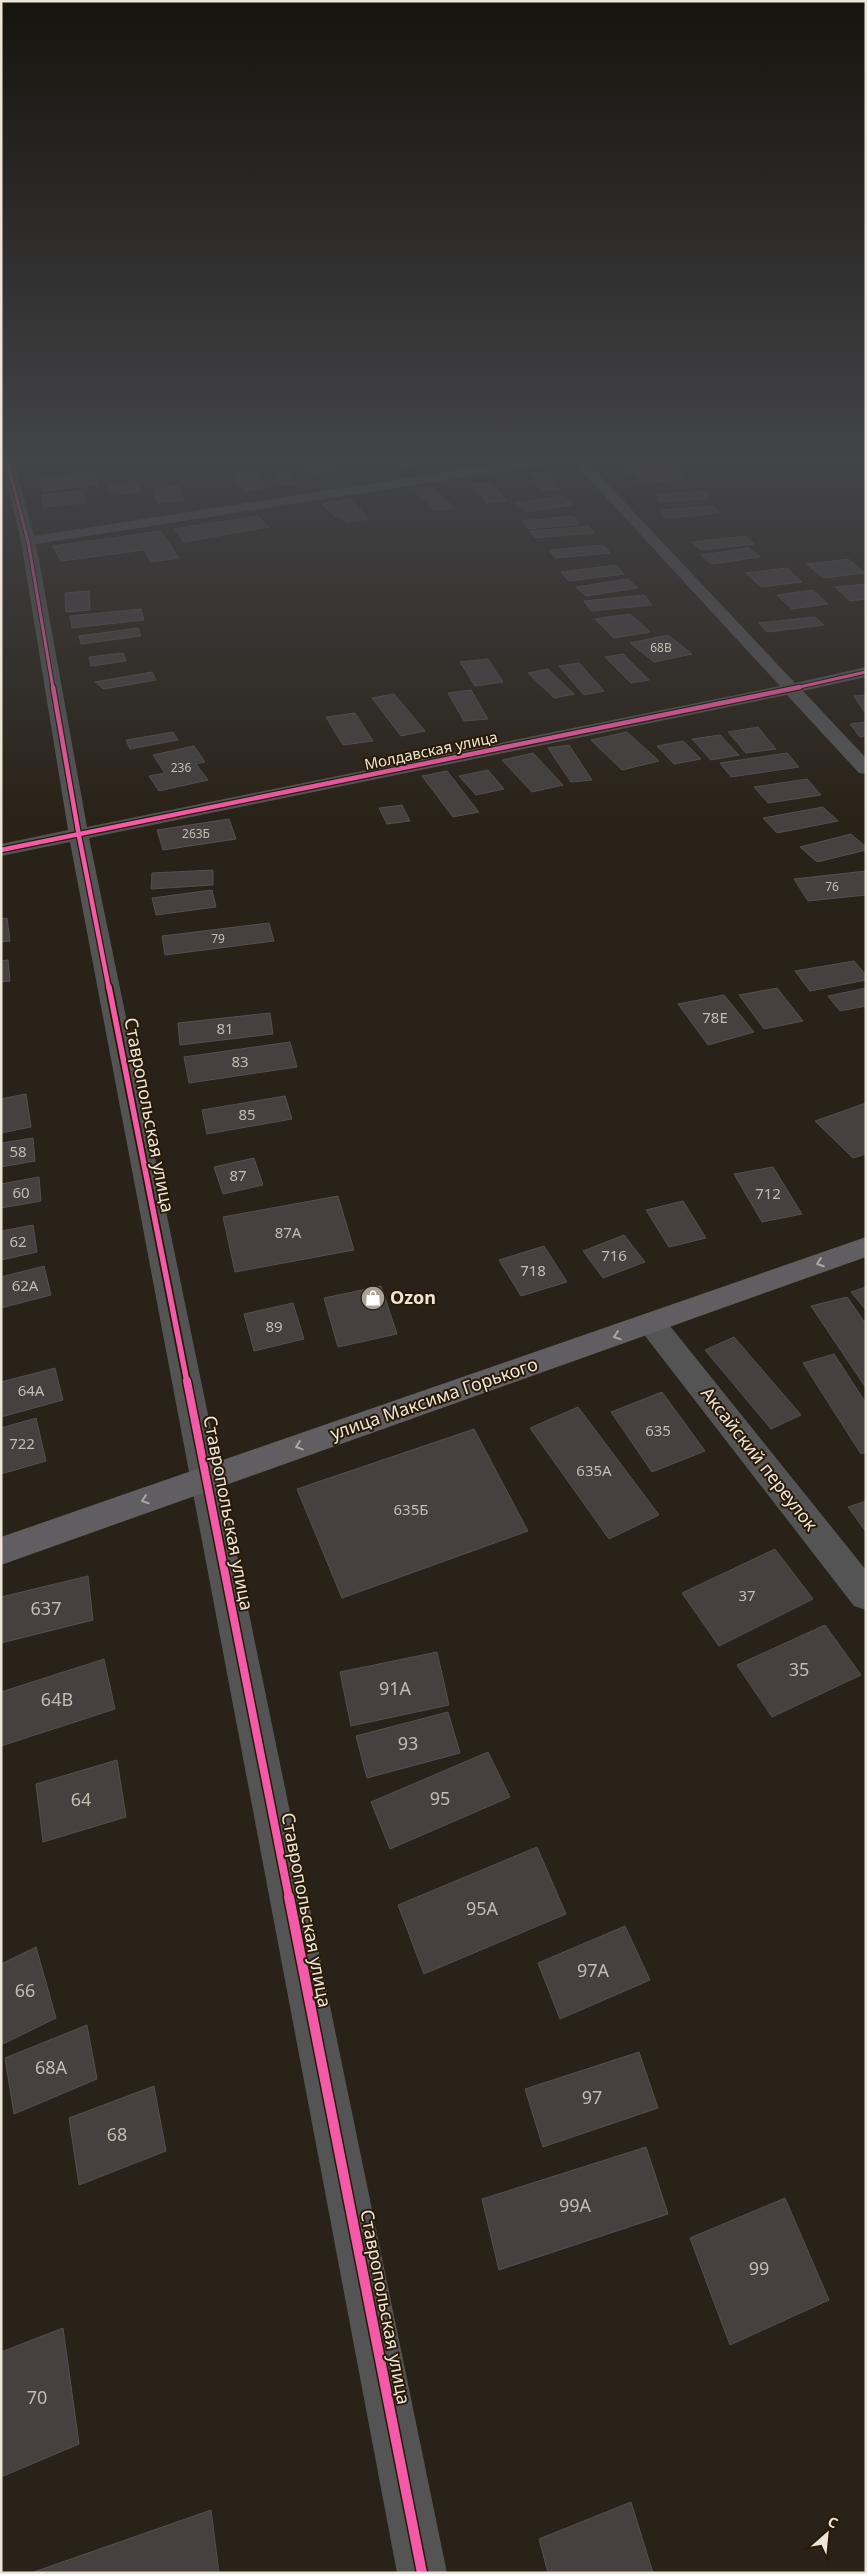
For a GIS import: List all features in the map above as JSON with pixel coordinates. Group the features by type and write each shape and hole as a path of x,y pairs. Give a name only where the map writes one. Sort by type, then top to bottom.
{"main road":[{"name":"улица Максима Горького","path":"1,1551 652,1324 866,1247"}],"street":[{"name":"Ставропольская улица","path":"34,578 79,836 422,2573"},
{"path":"688,578 866,769"},
{"name":"Молдавская улица","path":"1,850 79,836 866,672"},
{"name":"Аксайский переулок","path":"652,1324 866,1595"}],"building":[{"path":"566,578 592,578 569,581"},
{"path":"751,578 798,578 802,582 761,587"},
{"path":"627,579 638,588 586,596 576,587"},
{"path":"866,584 866,599 850,601 835,587"},
{"path":"813,590 828,604 792,609 777,595"},
{"path":"89,591 90,610 66,612 65,593"},
{"path":"644,595 652,605 591,611 584,601"},
{"path":"141,609 144,620 72,628 70,616"},
{"path":"630,614 650,632 614,638 595,619"},
{"path":"815,617 824,625 767,632 759,623"},
{"path":"138,628 141,636 81,644 79,636"},
{"path":"668,635 692,654 654,662 630,643"},
{"path":"123,653 126,661 91,666 89,657"},
{"path":"623,654 649,680 631,683 605,657"},
{"path":"488,659 503,682 475,686 460,662"},
{"path":"579,663 604,691 584,695 559,666"},
{"path":"548,669 574,694 554,698 528,673"},
{"path":"152,672 156,680 104,689 95,682"},
{"path":"471,690 488,719 464,721 448,693"},
{"path":"394,694 425,731 401,736 372,698"},
{"path":"866,695 866,714 854,696"},
{"path":"355,713 373,741 343,745 326,717"},
{"path":"866,722 866,736 860,737 850,724"},
{"path":"758,727 776,749 746,753 728,732"},
{"path":"173,732 178,740 130,749 126,740"},
{"path":"627,732 659,761 622,770 591,740"},
{"path":"720,735 739,755 711,760 692,739"},
{"path":"683,741 701,759 674,764 657,746"},
{"path":"569,745 592,780 571,782 548,748"},
{"path":"194,746 205,762 196,764 208,780 159,791 149,776 165,773 153,755"},
{"path":"533,753 563,785 532,792 502,760"},
{"path":"787,753 799,767 731,777 720,763"},
{"path":"488,770 504,789 476,795 459,776"},
{"path":"447,771 479,812 453,817 422,776"},
{"path":"807,779 821,795 768,803 754,787"},
{"path":"402,805 410,821 387,824 379,808"},
{"path":"823,807 838,821 777,833 763,818"},
{"path":"229,819 236,839 163,850 157,830"},
{"path":"851,834 866,847 866,850 817,862 800,847"},
{"path":"213,870 213,885 151,889 152,873"},
{"path":"866,871 866,895 808,901 794,879"},
{"path":"212,890 216,907 156,915 152,898"},
{"path":"7,918 10,941 1,942 1,919"},
{"path":"269,923 274,941 165,955 162,936"},
{"path":"8,960 10,981 1,982 1,961"},
{"path":"854,961 866,975 866,980 810,991 795,971"},
{"path":"777,988 803,1021 764,1029 739,995"},
{"path":"866,988 866,1006 840,1011 828,996"},
{"path":"724,995 754,1032 708,1045 678,1004"},
{"path":"270,1013 273,1034 180,1045 178,1023"},
{"path":"290,1042 297,1067 189,1083 184,1057"},
{"path":"26,1094 31,1127 1,1133 1,1099"},
{"path":"285,1096 292,1119 207,1134 202,1110"},
{"path":"866,1103 866,1154 853,1158 815,1121"},
{"path":"33,1138 35,1161 1,1167 1,1143"},
{"path":"254,1158 263,1185 223,1194 214,1167"},
{"path":"773,1167 802,1214 762,1222 734,1174"},
{"path":"39,1177 41,1201 1,1208 1,1184"},
{"path":"338,1196 354,1250 235,1272 223,1217"},
{"path":"683,1201 706,1238 669,1247 646,1210"},
{"path":"33,1225 37,1252 1,1260 1,1231"},
{"path":"624,1235 645,1262 603,1278 583,1251"},
{"path":"544,1246 567,1282 521,1296 499,1260"},
{"path":"44,1266 51,1295 1,1308 1,1277"},
{"path":"381,1286 397,1334 338,1347 324,1298"},
{"path":"866,1287 866,1310 851,1292"},
{"path":"847,1297 866,1324 866,1388 811,1306"},
{"path":"293,1303 304,1339 254,1351 244,1314"},
{"path":"734,1337 801,1415 771,1429 705,1350"},
{"path":"834,1354 866,1403 866,1452 861,1454 803,1363"},
{"path":"55,1368 63,1400 1,1417 1,1382"},
{"path":"662,1392 705,1451 652,1472 611,1412"},
{"path":"578,1407 659,1515 609,1539 530,1428"},
{"path":"36,1418 46,1461 1,1474 1,1428"},
{"path":"474,1429 528,1531 342,1598 297,1489"},
{"path":"866,1501 866,1532 848,1507"},
{"path":"775,1549 813,1599 719,1646 682,1593"},
{"path":"88,1576 93,1620 1,1643 1,1597"},
{"path":"825,1625 861,1675 772,1717 737,1665"},
{"path":"437,1652 449,1705 351,1726 340,1672"},
{"path":"104,1659 115,1709 1,1746 1,1692"},
{"path":"448,1712 460,1753 367,1778 356,1736"},
{"path":"488,1752 510,1797 390,1849 371,1802"},
{"path":"117,1760 126,1817 43,1842 36,1784"},
{"path":"537,1847 566,1914 424,1974 398,1905"},
{"path":"625,1926 650,1980 560,2019 538,1963"},
{"path":"36,1947 56,2018 1,2045 1,1964"},
{"path":"87,2025 97,2079 14,2114 5,2058"},
{"path":"639,2052 658,2108 543,2147 525,2089"},
{"path":"154,2086 166,2151 79,2185 69,2118"},
{"path":"646,2147 668,2214 499,2270 482,2199"},
{"path":"785,2198 829,2300 730,2345 690,2238"},
{"path":"63,2328 79,2444 1,2477 1,2352"},
{"path":"631,2502 653,2573 548,2573 539,2539"},
{"path":"211,2510 219,2573 31,2573"}],"cycle path":[{"path":"34,578 79,836 422,2573"},
{"path":"1,850 791,689 866,672"}],"place":[{"name":"Ozon","path":"373,1298"}]}
